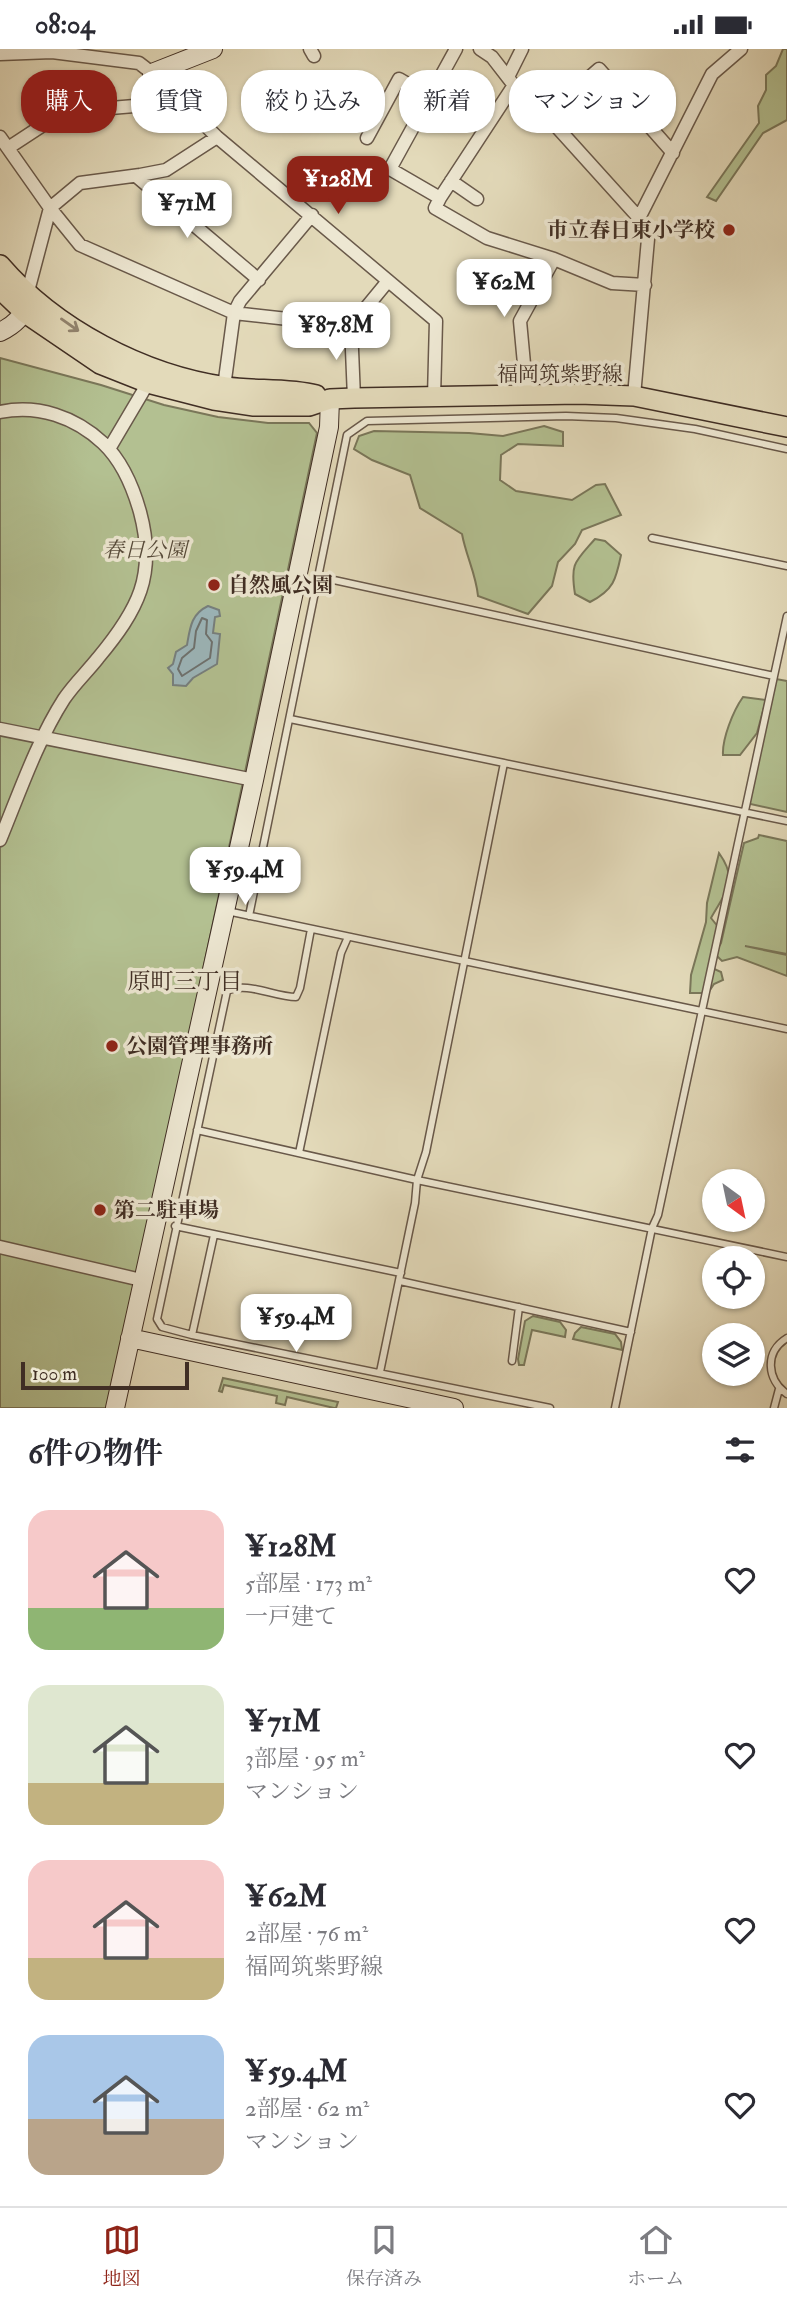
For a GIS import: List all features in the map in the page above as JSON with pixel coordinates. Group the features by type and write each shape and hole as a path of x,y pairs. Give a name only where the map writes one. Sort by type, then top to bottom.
{"main road":[{"name":"福岡筑紫野線","path":"0,265 26,304 100,364 148,383 214,400 254,406 309,406 330,399 354,398 634,396 787,427"},
{"name":"福岡筑紫野線","path":"0,289 122,355 166,372 224,387 311,394 330,399"}],"street":[{"path":"160,70 213,49"},
{"path":"445,70 456,49"},
{"path":"480,49 492,57 509,78"},
{"path":"515,70 522,49"},
{"path":"639,218 712,75 741,49"},
{"path":"0,54 52,52 139,63 148,70"},
{"path":"367,138 399,79"},
{"path":"509,84 435,208 487,239 554,259 612,283 645,285"},
{"path":"8,148 63,112 131,106"},
{"path":"213,133 436,321 434,397"},
{"path":"410,133 390,169 440,198"},
{"path":"562,133 639,218 648,239 634,396"},
{"path":"655,133 673,153"},
{"path":"0,137 80,245 234,313 351,326"},
{"path":"0,332 10,327 26,304 50,208 80,183 166,170 217,137"},
{"path":"136,176 259,279"},
{"path":"451,181 477,199"},
{"path":"224,387 234,313 240,301 312,215"},
{"path":"527,396 520,321 554,259"},
{"path":"354,398 351,326 388,281"},
{"path":"109,449 148,383"},
{"path":"116,1408 329,427 330,399"},
{"path":"0,412 32,409 54,413 74,421 109,449 129,478 147,538 144,582 136,603 120,629 63,701 43,738 0,840"},
{"path":"0,729 254,780"},
{"path":"0,1247 137,1279"},
{"path":"130,1338 454,1408"}],"lane":[{"path":"249,916 347,435 367,421 566,416 676,425 787,449"},
{"path":"652,538 787,566"},
{"path":"320,577 774,676"},
{"path":"615,1408 787,616"},
{"path":"290,719 787,821"},
{"path":"380,1372 504,763"},
{"path":"225,911 787,1030"},
{"path":"311,929 296,997 236,986 227,991 157,1319 162,1327 192,1335 550,1408"},
{"path":"299,1153 341,953 348,937"},
{"path":"197,1130 417,1180 787,1257"},
{"path":"175,1226 401,1273"},
{"path":"192,1335 214,1235"},
{"path":"400,1281 631,1332"},
{"path":"512,1361 519,1307"},
{"path":"787,1338 775,1350 771,1359 771,1370 779,1388 787,1394"},
{"path":"774,1408 779,1388"}],"green space":[{"path":"783,49 787,49 787,120 763,133 716,201 707,197 759,123 758,106 766,90 766,75 776,66"},
{"name":"春日公園","path":"0,358 164,405 218,417 268,423 309,423 317,433 110,1408 0,1408"},
{"path":"544,426 563,432 563,446 518,444 501,455 500,480 516,491 572,500 596,485 605,484 621,515 582,530 575,544 558,562 552,586 528,614 478,596 462,534 420,508 410,475 372,460 354,449 359,436 374,431 503,436"},
{"path":"595,539 605,541 621,555 613,583 590,602 575,594 573,576 576,563"},
{"path":"776,679 787,681 787,812 746,803"},
{"path":"743,697 766,700 757,733 740,755 723,755 729,725"},
{"path":"759,835 787,841 787,954 745,946 787,955 787,976 737,957 722,961 715,954 712,968 721,972 723,980 714,984 708,993 690,993 691,975 706,922 707,903 719,853 729,879 725,893 711,918 719,928 715,953 721,943 744,843 758,838"},
{"path":"533,1316 560,1322 566,1330 565,1337 532,1330 524,1365 519,1365 525,1321"},
{"path":"581,1327 615,1334 621,1342 622,1350 573,1339"},
{"path":"223,1378 338,1402 334,1408 287,1397 285,1405 276,1403 277,1396 224,1385 222,1392 219,1391"}],"water":[{"path":"208,606 219,610 220,616 215,617 213,633 220,634 217,664 193,678 186,686 173,685 173,674 168,668 173,664 176,652 187,645 195,617"}],"place":[{"name":"市立春日東小学校","path":"729,230"},
{"name":"自然風公園","path":"214,585"},
{"name":"公園管理事務所","path":"112,1046"},
{"name":"第二駐車場","path":"100,1210"}],"district":[{"name":"原町三丁目","path":"185,981"}]}
